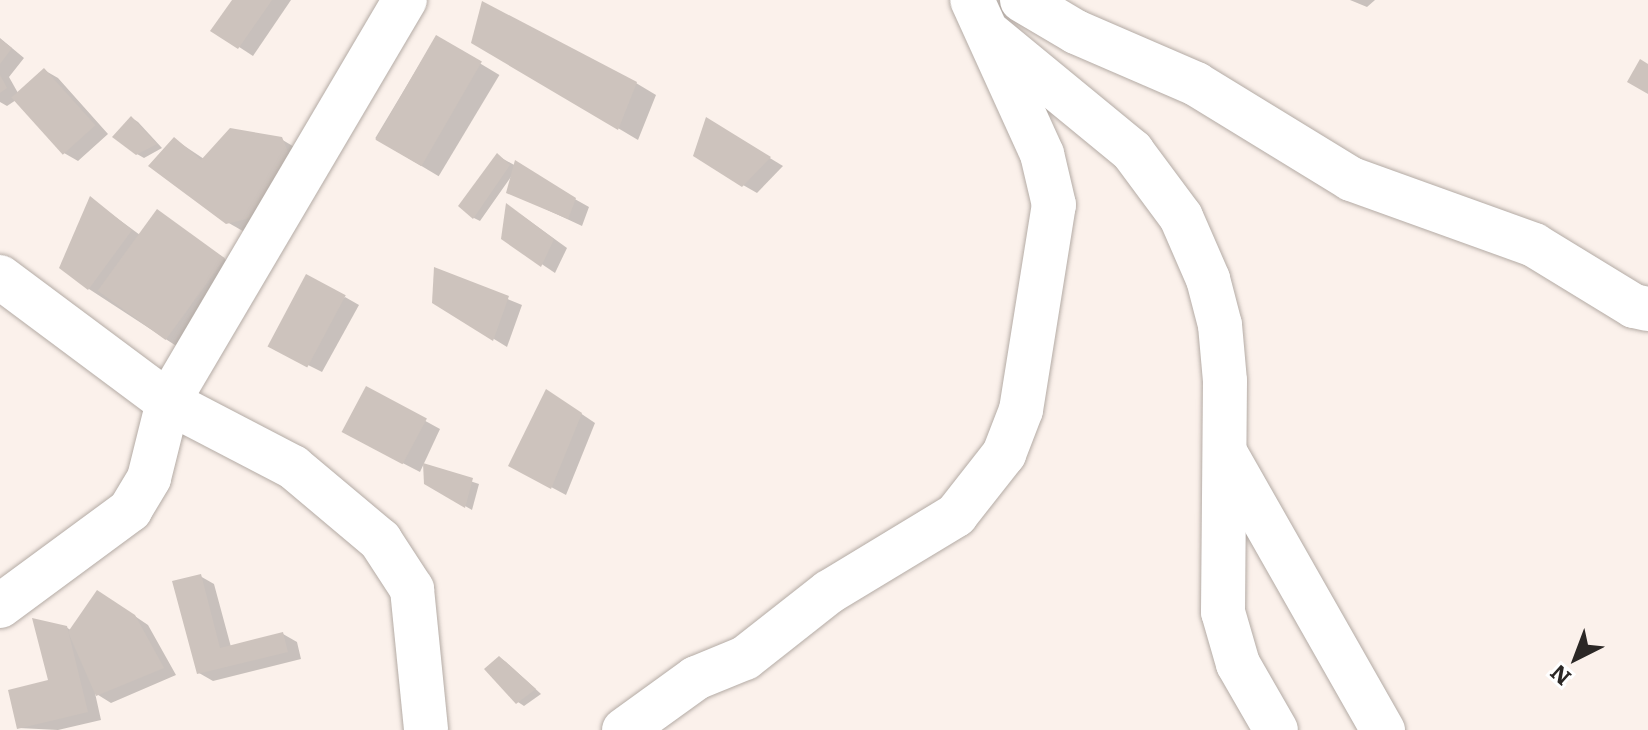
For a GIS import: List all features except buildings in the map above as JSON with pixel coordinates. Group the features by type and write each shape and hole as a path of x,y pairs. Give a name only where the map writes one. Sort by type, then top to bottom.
{"street":[{"path":"0,606 130,510 149,478 168,402 405,0"},
{"path":"1022,0 1076,32 1196,84 1351,179 1534,245 1634,306 1648,309"},
{"path":"979,16 1132,151 1181,217 1208,279 1220,325 1225,453 1223,612 1238,664 1276,730"},
{"path":"624,730 696,678 745,658 829,592 956,515 1004,454 1021,410 1054,205 1042,154 979,16"},
{"path":"0,277 168,402 293,467 380,540 412,589 426,730"},
{"path":"1225,453 1383,730"}]}
